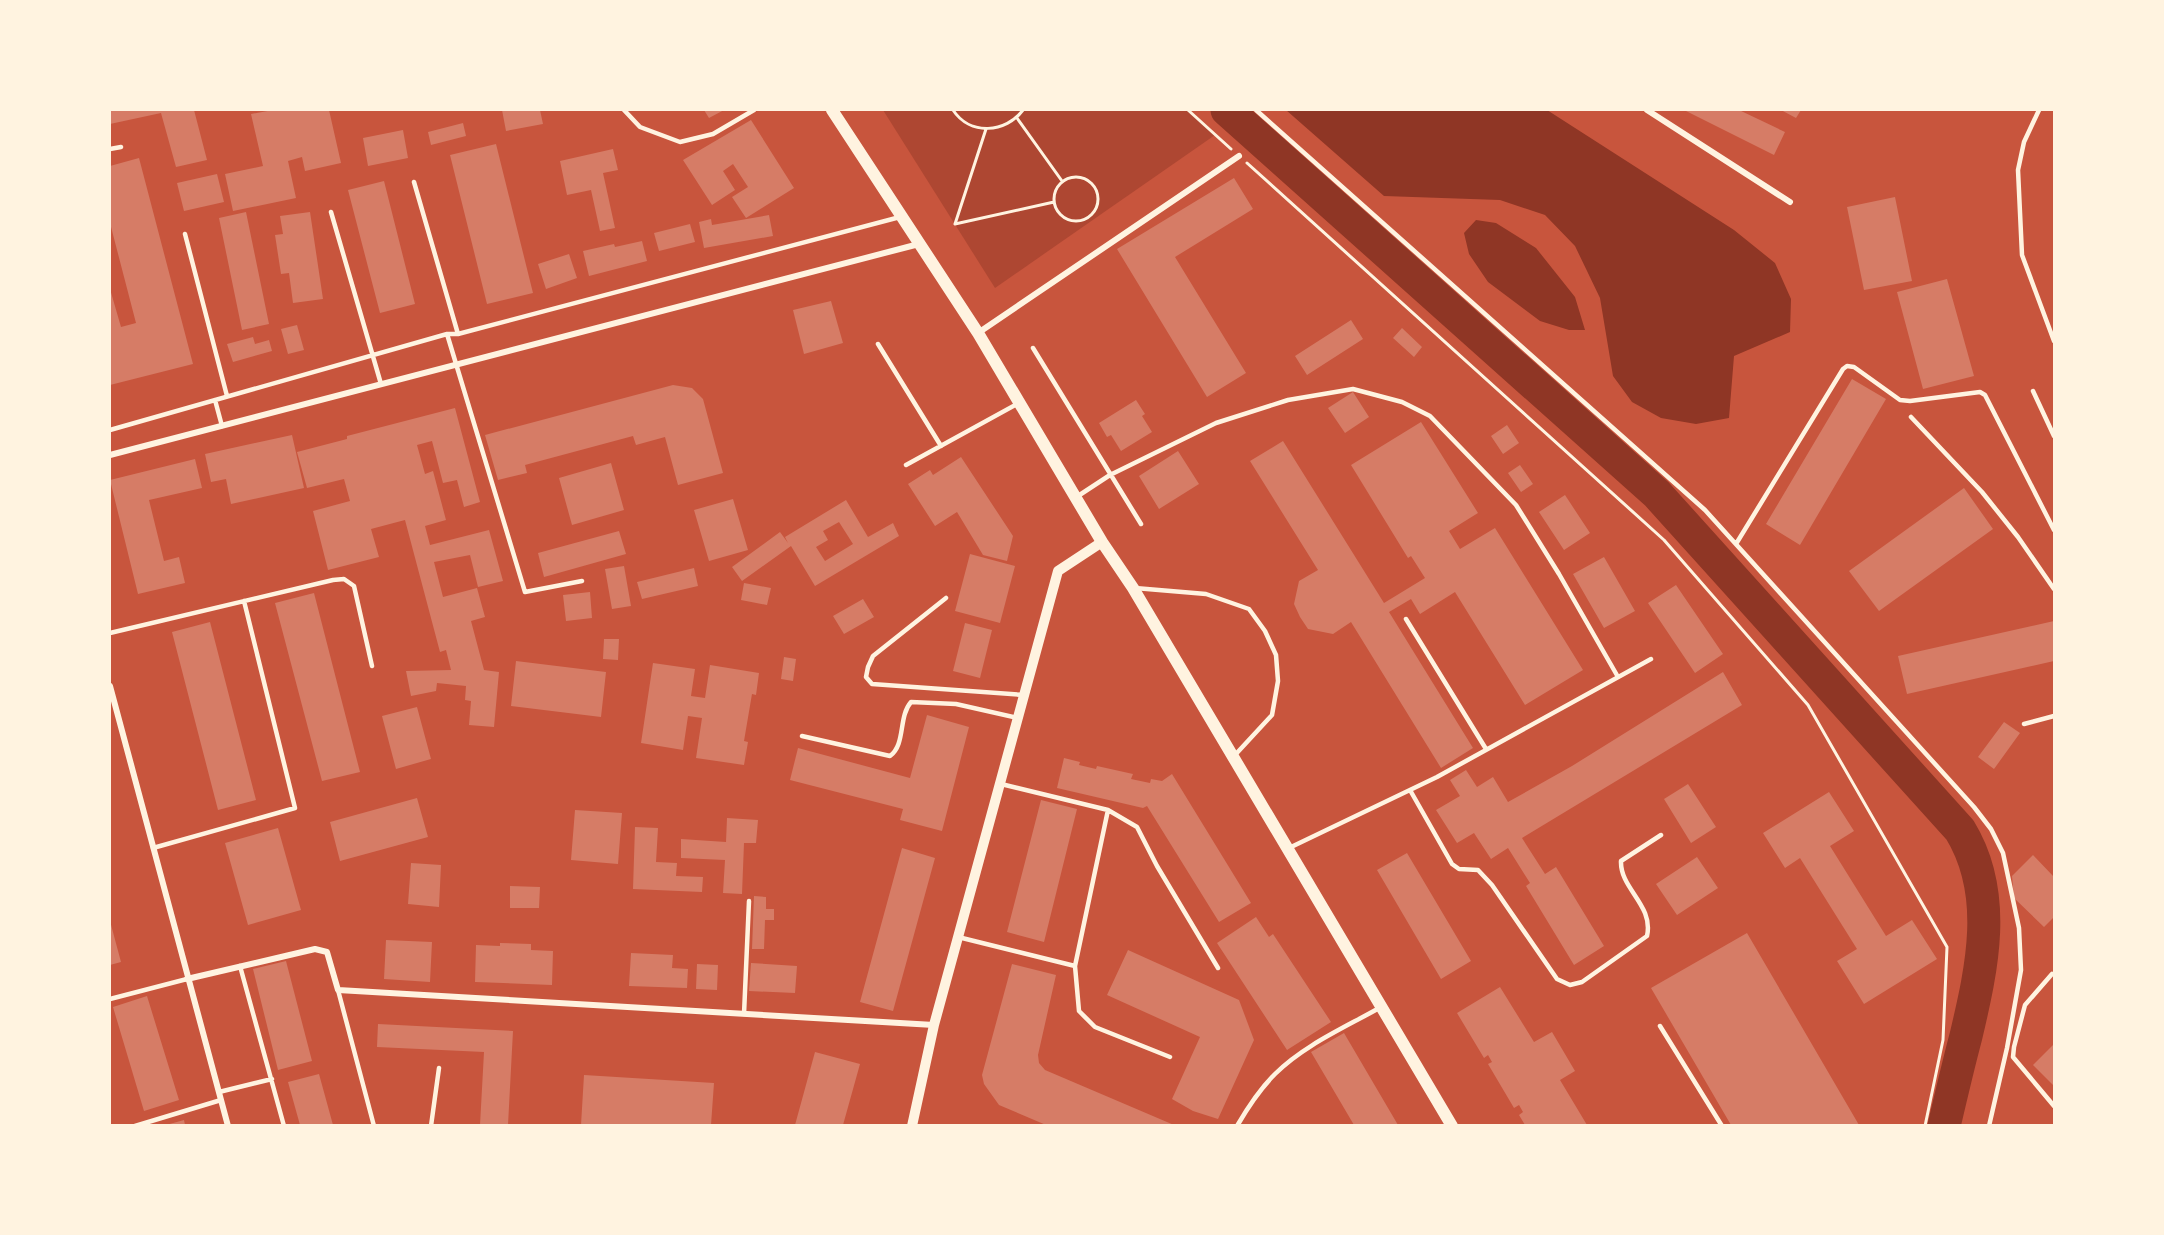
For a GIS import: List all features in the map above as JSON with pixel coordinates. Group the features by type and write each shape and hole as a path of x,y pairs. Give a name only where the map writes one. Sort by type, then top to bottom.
{"main road":[{"path":"832,110 978,333 1102,542 1133,588 1452,1125"}],"street":[{"path":"1647,110 1790,202"},
{"path":"978,333 1239,156"},
{"path":"110,455 921,243"},
{"path":"912,1125 934,1025 1058,571 1102,542"},
{"path":"110,686 228,1125"},
{"path":"187,979 315,949 327,952 338,990 934,1025"}],"lane":[{"path":"624,110 639,127 680,142 713,134 755,110"},
{"path":"1256,110 1705,510 1974,807 1991,829 2003,853 2019,928 2020,970 2007,1048 1989,1125"},
{"path":"2039,110 2024,142 2018,170 2022,255 2054,340"},
{"path":"110,149 121,147"},
{"path":"414,182 458,334"},
{"path":"331,212 381,384"},
{"path":"110,430 447,334 458,334 902,216"},
{"path":"184,234 227,396"},
{"path":"447,334 525,592 582,581"},
{"path":"878,344 941,446"},
{"path":"1033,348 1141,524"},
{"path":"1736,544 1846,366 1854,367 1900,400 1980,392 1985,395 2055,530"},
{"path":"1076,498 1110,475 1216,423 1288,400 1353,389 1402,402 1430,416 1516,505 1618,677"},
{"path":"2033,391 2055,436"},
{"path":"215,400 222,426"},
{"path":"906,465 1019,403"},
{"path":"1911,417 1982,492 2055,589"},
{"path":"110,633 344,579 354,586 372,666"},
{"path":"1133,588 1206,594 1249,609 1265,631 1276,655 1278,681 1272,715 1232,758"},
{"path":"946,598 873,656 866,677 872,684 1024,695"},
{"path":"153,848 295,808 244,601"},
{"path":"1406,619 1486,749"},
{"path":"1287,850 1410,790 1651,659"},
{"path":"802,736 890,756 896,751 906,708 911,702 956,704 1018,718"},
{"path":"2024,724 2055,716"},
{"path":"1000,784 1108,810 1137,826 1157,866 1218,968"},
{"path":"1410,790 1452,864 1459,869 1478,870 1492,885 1557,979 1570,985 1582,982 1647,936 1650,925 1644,907 1621,872 1622,861 1661,835"},
{"path":"1108,810 1075,966 1079,1011 1095,1027 1170,1057"},
{"path":"744,1014 749,901"},
{"path":"958,938 1075,966"},
{"path":"240,966 284,1125"},
{"path":"2013,1057 2025,1005 2052,974"},
{"path":"110,999 187,979"},
{"path":"338,990 374,1125"},
{"path":"1237,1125 1250,1103 1276,1073 1301,1053 1381,1007"},
{"path":"1660,1026 1722,1125"},
{"path":"2007,1048 2055,1106"},
{"path":"431,1125 439,1068"},
{"path":"219,1092 272,1079"},
{"path":"135,1125 221,1100"}],"path":[{"path":"953,110 965,122 986,129 1005,126 1017,118 1023,110"},
{"path":"1188,110 1664,540 1808,705 1947,947 1943,1041 1925,1125"},
{"path":"1017,118 1062,181"},
{"path":"986,129 955,224 1054,202"},
{"path":"1076,176 1090,181 1098,193 1097,207 1088,218 1073,221 1060,215 1054,202 1054,194 1062,181 1076,176"}],"shaded area":[{"path":"883,110 1188,110 1215,135 995,288"},
{"path":"1286,110 1547,110 1734,230 1775,263 1791,299 1790,332 1734,356 1729,418 1696,424 1661,418 1632,402 1613,376 1600,298 1575,246 1545,215 1500,200 1384,196"},
{"path":"1476,220 1496,223 1536,248 1575,297 1585,330 1569,330 1540,321 1488,282 1469,254 1464,233"}],"building":[{"path":"110,110 194,110 207,160 176,167 161,113 110,124"},
{"path":"273,110 329,110 341,163 305,171 302,157 288,161 296,198 233,211 225,174 263,166 251,114"},
{"path":"502,110 540,110 543,124 506,131"},
{"path":"704,110 724,110 709,118"},
{"path":"1684,110 1739,110 1785,132 1774,155"},
{"path":"1781,110 1801,110 1796,118"},
{"path":"751,120 794,188 746,218 732,197 748,187 733,164 723,171 735,190 712,205 683,160"},
{"path":"463,123 466,136 431,145 428,132"},
{"path":"403,130 408,158 368,166 363,138"},
{"path":"496,144 533,293 487,304 450,155"},
{"path":"613,149 618,170 603,173 615,228 600,231 591,190 567,195 560,161"},
{"path":"139,158 193,364 110,385 110,289 121,327 136,323 110,223 110,166"},
{"path":"217,174 224,202 184,211 177,183"},
{"path":"1234,178 1253,209 1175,257 1246,373 1207,397 1117,249"},
{"path":"384,181 415,304 380,313 348,190"},
{"path":"1895,197 1912,281 1864,290 1847,207"},
{"path":"246,212 269,324 242,330 219,218"},
{"path":"310,212 323,299 293,303 289,273 281,274 275,235 283,234 280,216"},
{"path":"769,215 773,236 704,248 699,222 711,219 712,225"},
{"path":"690,224 695,242 659,251 654,233"},
{"path":"642,241 647,261 589,276 583,251"},
{"path":"569,254 577,278 546,289 538,264"},
{"path":"1947,279 1974,376 1923,389 1897,292"},
{"path":"831,301 843,343 804,354 793,310"},
{"path":"1351,320 1363,339 1307,375 1295,356"},
{"path":"297,325 304,350 288,354 281,329"},
{"path":"1402,328 1422,347 1414,357 1393,338"},
{"path":"253,337 255,344 269,340 272,351 233,362 227,344"},
{"path":"1852,379 1886,399 1800,545 1766,524"},
{"path":"673,385 692,388 703,399 723,473 678,485 665,437 636,445 633,436 525,465 527,473 498,480 485,435"},
{"path":"1353,392 1369,417 1345,433 1328,408"},
{"path":"1136,400 1152,432 1121,451 1111,435 1107,437 1099,423"},
{"path":"455,408 480,502 464,507 457,480 443,483 432,441 417,445 425,474 433,471 446,520 425,526 430,545 489,530 503,581 478,587 470,555 434,562 443,597 477,588 485,617 471,621 484,670 499,672 494,727 469,725 471,701 465,700 466,686 437,683 436,691 411,696 406,671 451,670 446,650 440,652 405,520 371,529 379,557 328,570 313,511 350,501 344,479 307,488 297,452 347,439 347,436"},
{"path":"1421,422 1478,513 1449,531 1460,549 1495,528 1583,670 1525,705 1455,592 1420,614 1411,599 1389,612 1473,748 1441,768 1351,622 1333,634 1308,629 1300,617 1294,604 1299,581 1318,570 1250,461 1283,441 1384,603 1425,578 1411,556 1408,558 1351,465"},
{"path":"1507,425 1519,443 1503,454 1491,436"},
{"path":"292,435 304,488 231,504 226,479 211,482 205,454"},
{"path":"1178,451 1199,484 1159,509 1139,476"},
{"path":"961,457 1013,536 1007,561 983,555 957,512 935,526 908,484 930,470 933,475"},
{"path":"195,459 202,488 149,500 164,561 179,557 185,583 138,594 110,480"},
{"path":"611,463 624,510 572,525 559,478"},
{"path":"1520,465 1533,484 1521,492 1508,473"},
{"path":"1964,488 1993,529 1879,611 1849,571"},
{"path":"1565,495 1590,533 1564,550 1539,512"},
{"path":"733,499 748,550 709,561 694,510"},
{"path":"846,500 868,537 893,523 899,536 815,586 791,546 742,581 732,567 780,532 788,543 785,537","holes":["839,522 853,544 825,561 816,547 828,540 823,531"]},
{"path":"619,531 626,554 544,577 538,553"},
{"path":"970,554 1015,566 1000,623 955,611"},
{"path":"1604,557 1635,611 1604,628 1573,574"},
{"path":"624,566 631,606 612,609 605,569"},
{"path":"694,568 698,586 642,599 637,582"},
{"path":"744,583 771,588 767,605 741,600"},
{"path":"1676,585 1723,654 1695,673 1648,603"},
{"path":"590,592 592,618 566,621 563,595"},
{"path":"314,593 360,772 322,781 275,603"},
{"path":"863,599 874,617 844,634 833,616"},
{"path":"2054,621 2054,661 1907,694 1898,656"},
{"path":"210,622 256,800 218,810 172,632"},
{"path":"965,623 992,630 980,678 953,671"},
{"path":"604,639 619,639 618,660 603,659"},
{"path":"784,657 796,659 793,681 781,679"},
{"path":"516,661 606,672 601,717 511,706"},
{"path":"653,663 695,669 691,696 705,698 710,665 759,673 756,695 752,694 744,741 748,742 744,765 696,758 702,718 688,716 683,750 641,743"},
{"path":"1723,672 1742,705 1522,838 1545,874 1556,867 1604,946 1574,965 1526,886 1530,883 1508,848 1491,859 1474,833 1457,843 1436,810 1460,796 1450,780 1466,770 1477,787 1493,777 1508,802 1572,766"},
{"path":"417,707 431,759 396,769 382,716"},
{"path":"927,715 969,727 942,831 900,820 903,809 790,780 798,748 910,778"},
{"path":"2004,722 2020,733 1994,769 1978,757"},
{"path":"1064,758 1096,769 1097,766 1133,774 1131,779 1150,783 1151,779 1162,781 1172,774 1251,903 1219,922 1147,806 1143,808 1057,788"},
{"path":"1688,784 1716,827 1691,843 1664,799"},
{"path":"1829,792 1854,831 1830,846 1886,936 1912,920 1937,959 1864,1004 1837,961 1857,949 1800,858 1785,868 1763,833"},
{"path":"417,798 428,837 340,861 330,822"},
{"path":"1041,800 1077,809 1044,942 1007,932"},
{"path":"575,810 622,813 618,864 571,860"},
{"path":"727,818 758,820 756,843 744,843 742,894 723,893 725,860 681,858 681,839 726,842"},
{"path":"635,827 658,828 656,862 677,863 676,876 703,877 702,892 633,889"},
{"path":"278,828 301,910 248,925 225,843"},
{"path":"902,848 935,858 893,1011 860,1002"},
{"path":"1407,853 1471,961 1441,979 1377,870"},
{"path":"2033,855 2054,877 2054,917 2044,927 2014,898 2012,876"},
{"path":"1697,857 1718,888 1677,915 1656,884"},
{"path":"411,863 441,865 439,907 408,904"},
{"path":"510,886 540,887 539,908 510,908"},
{"path":"754,896 766,897 766,909 774,909 774,920 765,920 764,949 752,949"},
{"path":"1256,917 1269,937 1273,934 1331,1022 1287,1050 1217,943"},
{"path":"110,921 121,962 110,965"},
{"path":"1747,933 1859,1125 1731,1125 1651,988"},
{"path":"386,940 432,942 430,982 384,979"},
{"path":"500,943 531,944 531,950 553,951 552,985 475,982 476,945 500,946"},
{"path":"1128,950 1239,1000 1254,1040 1218,1119 1193,1111 1172,1099 1200,1037 1107,995"},
{"path":"631,953 673,955 672,968 688,969 687,988 629,986"},
{"path":"286,961 312,1061 278,1070 253,969"},
{"path":"751,963 797,966 795,993 749,991"},
{"path":"697,964 718,965 717,990 696,989"},
{"path":"1012,964 1056,975 1038,1055 1039,1063 1045,1070 1174,1125 1046,1125 999,1105 984,1084 982,1075"},
{"path":"1500,987 1534,1042 1552,1032 1575,1071 1560,1080 1587,1125 1525,1125 1519,1115 1523,1112 1519,1105 1514,1108 1488,1064 1492,1062 1488,1055 1484,1058 1457,1013"},
{"path":"147,996 179,1100 144,1111 113,1007"},
{"path":"378,1024 513,1031 508,1125 480,1125 484,1052 377,1047"},
{"path":"1344,1033 1398,1125 1354,1125 1311,1052"},
{"path":"2054,1044 2054,1086 2033,1065"},
{"path":"815,1052 860,1064 843,1125 795,1125"},
{"path":"319,1074 333,1125 300,1125 288,1082"},
{"path":"584,1075 714,1083 711,1125 581,1125"},
{"path":"184,1120 185,1125 166,1125"}],"waterway":[{"path":"1227,110 1657,494 1960,830 1972,854 1980,880 1984,932 1977,984 1944,1126"}]}
